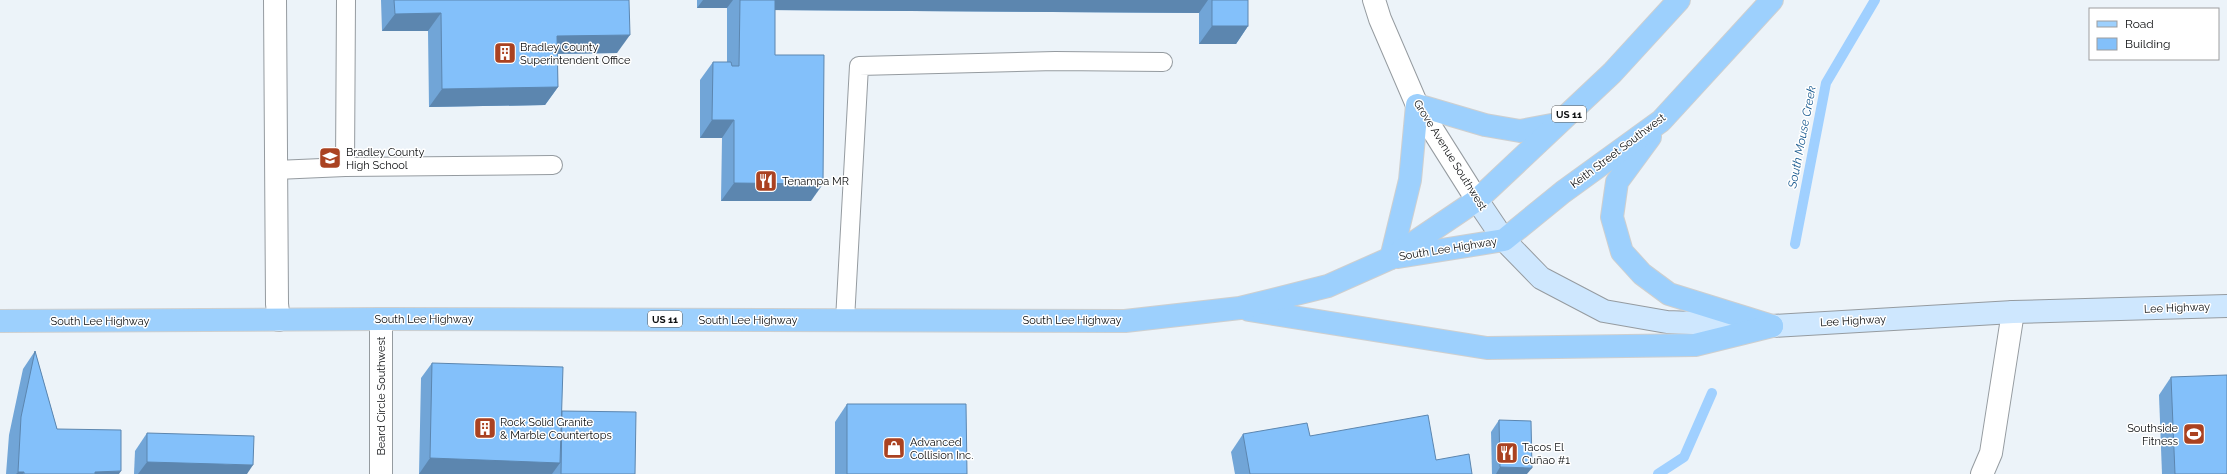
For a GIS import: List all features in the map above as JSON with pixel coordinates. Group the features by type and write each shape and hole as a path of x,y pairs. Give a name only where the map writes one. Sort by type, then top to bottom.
{"main road":[{"name":"US 11","path":"1477,200 1612,73 1679,0"},
{"name":"Keith Street Southwest","path":"1504,240 1563,192 1661,121 1772,0"},
{"path":"1391,258 1410,180 1417,105 1485,125 1520,131 1557,124"},
{"path":"1661,121 1617,182 1612,217 1622,252 1642,274 1669,294 1772,326"},
{"name":"South Lee Highway","path":"0,321 381,319 1126,321 1240,308 1328,286 1391,258 1477,200"},
{"name":"Grove Avenue Southwest","path":"1477,200 1504,240"},
{"name":"South Lee Highway","path":"1391,258 1504,240"},
{"name":"Lee Highway","path":"1504,240 1541,278 1604,311 1667,322 1772,326 2013,312 2227,306"},
{"path":"1240,308 1486,348 1695,346 1772,326"}],"street":[{"path":"275,0 279,320"},
{"name":"Grove Avenue Southwest","path":"1374,0 1380,19 1417,105 1477,200"},
{"path":"1982,474 1991,453 2013,312"},
{"name":"Beard Circle Southwest","path":"381,319 381,474"}],"lane":[{"path":"345,167 346,0"},
{"path":"845,320 858,66 1054,61 1163,62"},
{"path":"276,170 345,167 553,165"}],"building":[{"name":"Bradley County Superintendent Office","path":"394,0 629,0 630,35 557,36 558,87 442,89 441,13 395,14"},
{"path":"740,0 775,0 775,55 824,55 823,184 734,183 734,120 712,120 713,62 731,62 732,66 739,66"},
{"path":"1212,0 1248,0 1248,26 1212,26"},
{"path":"35,351 57,429 121,430 121,471 95,472 95,474 24,474 24,472 18,472 21,417"},
{"name":"Rock Solid Granite & Marble Countertops","path":"432,363 563,367 560,463 430,458"},
{"name":"Southside Fitness","path":"2227,375 2227,474 2175,474 2171,377"},
{"name":"Advanced Collision Inc.","path":"847,404 966,404 967,474 847,474"},
{"path":"562,411 636,412 635,474 561,474"},
{"path":"1428,415 1436,460 1469,454 1472,474 1250,474 1243,434 1307,423 1310,436"},
{"path":"1499,420 1531,421 1532,468 1500,467"},
{"path":"147,433 254,436 253,465 147,462"}],"waterway":[{"name":"South Mouse Creek","path":"1795,244 1826,83 1875,0"},
{"name":"South Mouse Creek","path":"1658,474 1684,457 1712,393"}],"place":[{"name":"Bradley County Superintendent Office","path":"505,53"},
{"name":"Bradley County High School","path":"330,158"},
{"name":"Tenampa MR","path":"766,181"},
{"name":"Rock Solid Granite & Marble Countertops","path":"485,428"},
{"name":"Southside Fitness","path":"2194,434"},
{"name":"Advanced Collision Inc.","path":"894,448"},
{"name":"Tacos El Cuñao #1","path":"1507,453"}]}
